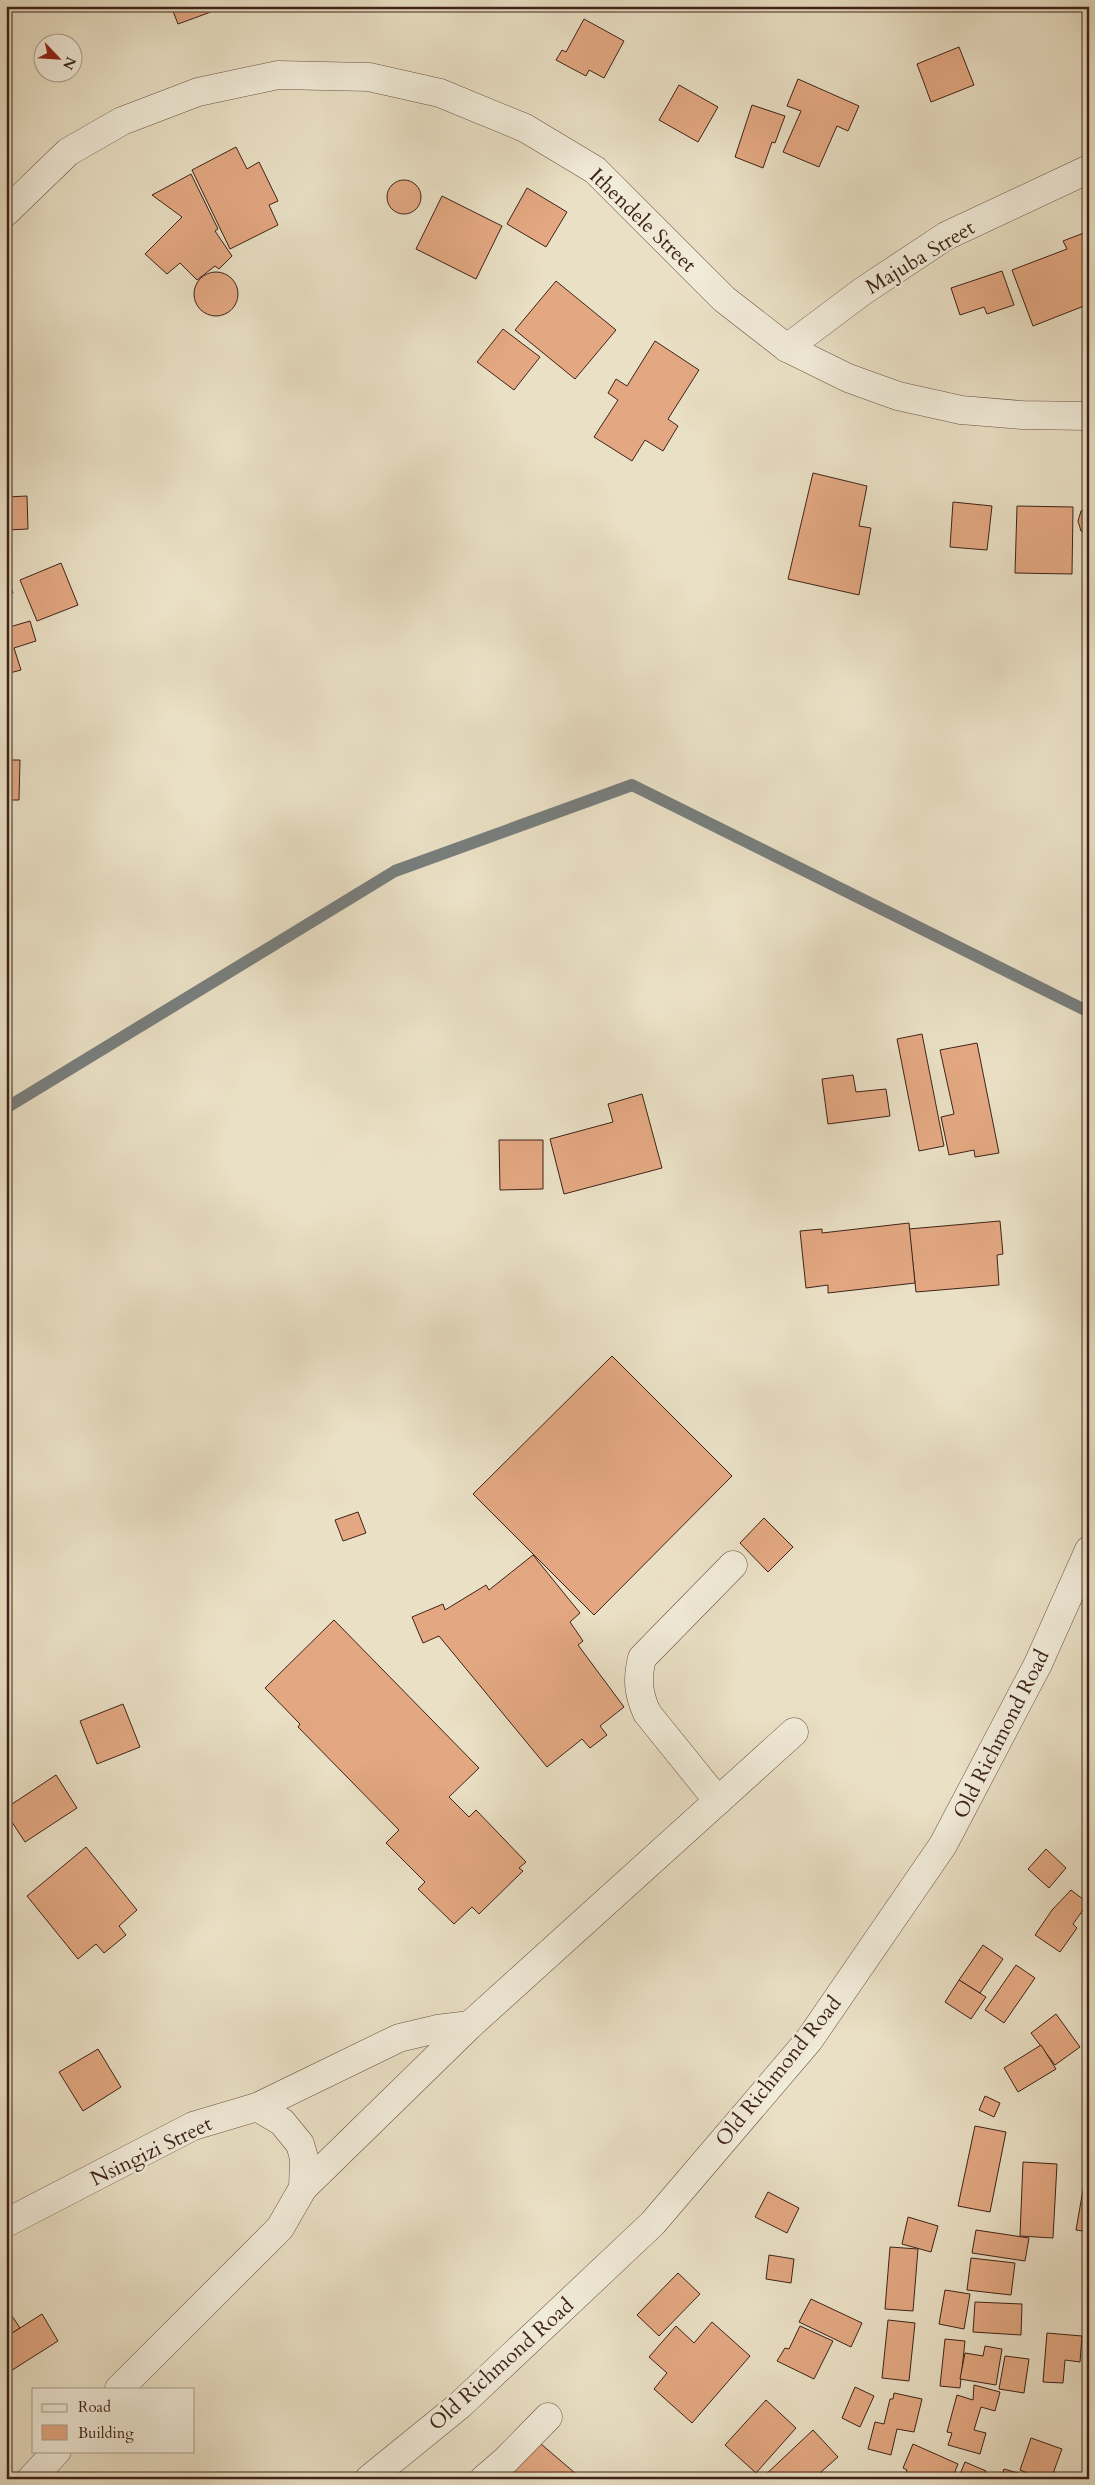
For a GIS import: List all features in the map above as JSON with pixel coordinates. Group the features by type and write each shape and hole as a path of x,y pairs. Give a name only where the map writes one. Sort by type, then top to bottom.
{"street":[{"name":"Ithendele Street","path":"6,212 68,152 122,121 198,92 278,75 369,77 440,93 525,128 595,170 724,299 787,348 848,378 916,400 961,410 1022,415 1089,416"},
{"name":"Majuba Street","path":"787,348 863,291 946,236 1089,169"},
{"name":"Old Richmond Road","path":"370,2479 460,2405 653,2223 809,2040 943,1845 1038,1664 1089,1550"},
{"path":"718,1801 647,1713 640,1698 637,1676 642,1658 733,1565"},
{"path":"120,2388 280,2228 302,2188 470,2026 794,1732"},
{"name":"Nsingizi Street","path":"6,2223 193,2126 258,2107 399,2038 437,2029 470,2026"},
{"path":"258,2107 282,2122 300,2144 304,2158 302,2188"},
{"path":"484,2479 506,2460 548,2417"},
{"path":"31,2479 56,2452"}],"building":[{"path":"171,6 218,6 219,9 178,24"},
{"path":"584,19 624,41 604,78 589,70 586,76 556,60 562,50 566,52"},
{"path":"959,47 974,85 931,102 917,64"},
{"path":"798,79 859,106 848,131 837,126 819,167 783,152 801,111 787,106"},
{"path":"679,85 718,107 698,142 659,120"},
{"path":"752,105 785,116 775,143 772,142 763,168 735,157"},
{"path":"236,147 247,169 259,162 278,201 269,205 278,225 230,249 192,170"},
{"path":"191,174 218,229 215,231 232,256 219,269 215,266 197,280 180,263 167,274 145,254 182,217 152,195"},
{"path":"404,180 411,181 416,185 420,190 420,204 416,209 411,213 404,214 397,213 392,209 388,204 387,197 388,190 392,185 397,181"},
{"path":"527,188 567,212 546,247 507,224"},
{"path":"442,196 502,226 476,279 416,249"},
{"path":"1089,231 1089,304 1033,326 1012,270 1067,249 1063,241"},
{"path":"1002,271 1014,305 987,314 984,307 960,315 951,288"},
{"path":"216,272 228,276 234,282 238,294 234,306 228,312 216,316 204,312 198,306 194,294 198,282 204,276"},
{"path":"556,281 616,330 575,379 515,330"},
{"path":"503,329 540,357 514,390 477,362"},
{"path":"655,341 699,370 668,419 678,426 663,451 645,440 632,461 594,437 618,400 608,393 616,379 627,386"},
{"path":"813,473 867,486 859,526 871,528 859,595 788,579"},
{"path":"27,496 28,529 6,530 6,497"},
{"path":"953,502 992,506 987,550 950,547"},
{"path":"1017,506 1073,507 1072,574 1015,573"},
{"path":"1089,506 1089,536 1081,531 1078,521 1081,511"},
{"path":"61,563 78,605 37,621 20,580"},
{"path":"6,571 13,593 6,595"},
{"path":"30,621 36,641 14,648 21,670 6,674 6,628"},
{"path":"6,760 20,760 19,800 6,800"},
{"path":"922,1034 944,1146 919,1151 897,1039"},
{"path":"977,1043 999,1153 975,1157 974,1150 949,1155 941,1117 954,1114 940,1050"},
{"path":"853,1075 856,1092 886,1089 890,1116 828,1124 822,1079"},
{"path":"642,1094 662,1168 564,1194 550,1139 613,1122 608,1104"},
{"path":"499,1140 543,1140 543,1189 500,1190"},
{"path":"1000,1221 1003,1254 997,1255 999,1285 916,1292 909,1229"},
{"path":"909,1223 915,1283 828,1293 828,1285 806,1288 800,1231 822,1229 822,1233"},
{"path":"612,1356 732,1476 594,1615 473,1494"},
{"path":"358,1512 366,1533 343,1541 335,1520"},
{"path":"764,1518 793,1547 768,1572 740,1543"},
{"path":"533,1555 580,1613 570,1622 583,1641 578,1645 624,1707 600,1726 607,1735 590,1748 582,1739 547,1767 439,1636 423,1643 412,1617 443,1604 445,1610 486,1585 489,1590"},
{"path":"334,1620 479,1768 449,1797 469,1817 476,1810 526,1862 519,1868 523,1871 479,1914 472,1907 454,1924 418,1889 425,1882 386,1843 399,1830 298,1727 300,1724 265,1688"},
{"path":"123,1704 140,1747 97,1764 80,1721"},
{"path":"56,1775 77,1808 25,1842 6,1813 6,1808"},
{"path":"86,1847 137,1910 119,1926 126,1935 104,1953 96,1944 78,1959 27,1896"},
{"path":"1046,1849 1066,1868 1049,1888 1028,1869"},
{"path":"1071,1890 1088,1903 1073,1924 1077,1928 1060,1952 1035,1935 1052,1910"},
{"path":"983,1945 1003,1959 980,1993 959,1980"},
{"path":"1016,1965 1035,1978 1004,2023 985,2010"},
{"path":"959,1980 986,1997 971,2019 945,2002"},
{"path":"1056,2014 1080,2047 1055,2065 1031,2033"},
{"path":"1041,2045 1056,2069 1018,2092 1004,2068"},
{"path":"98,2049 121,2087 83,2111 59,2072"},
{"path":"985,2096 1000,2103 994,2117 979,2110"},
{"path":"975,2126 1006,2132 990,2212 958,2206"},
{"path":"1089,2155 1089,2232 1076,2230"},
{"path":"1023,2162 1057,2164 1053,2238 1020,2236"},
{"path":"768,2192 799,2208 787,2233 755,2217"},
{"path":"908,2217 938,2226 931,2252 902,2244"},
{"path":"976,2230 1029,2238 1025,2261 972,2253"},
{"path":"890,2247 918,2249 913,2311 885,2309"},
{"path":"769,2255 794,2259 791,2283 766,2279"},
{"path":"971,2258 1015,2263 1011,2295 967,2290"},
{"path":"678,2273 700,2294 659,2336 637,2315"},
{"path":"945,2290 970,2294 964,2329 939,2324"},
{"path":"811,2299 862,2323 851,2347 799,2322"},
{"path":"975,2302 1022,2304 1021,2335 973,2332"},
{"path":"6,2307 20,2328 6,2337"},
{"path":"42,2314 58,2341 6,2374 6,2337"},
{"path":"888,2320 915,2323 909,2381 882,2378"},
{"path":"712,2322 750,2356 692,2423 654,2389 667,2373 649,2357 676,2326 694,2343"},
{"path":"800,2326 833,2341 814,2379 777,2361 785,2348 789,2349"},
{"path":"1047,2333 1082,2336 1080,2362 1065,2360 1063,2383 1043,2382"},
{"path":"945,2339 965,2341 960,2388 940,2386"},
{"path":"985,2346 1002,2349 996,2385 960,2379 965,2353 983,2356"},
{"path":"1005,2356 1029,2359 1024,2393 999,2389"},
{"path":"974,2385 1000,2392 995,2411 981,2407 974,2430 986,2433 980,2454 948,2445 952,2433 947,2432 957,2395 973,2400"},
{"path":"855,2387 874,2396 860,2427 842,2418"},
{"path":"894,2393 922,2399 914,2432 897,2429 891,2455 868,2449 875,2422 884,2424 890,2399 893,2399"},
{"path":"766,2400 796,2428 756,2473 725,2445"},
{"path":"813,2430 838,2457 821,2472 828,2479 761,2479"},
{"path":"534,2438 582,2479 500,2479"},
{"path":"1031,2438 1062,2449 1051,2479 1042,2479 1020,2470"},
{"path":"913,2444 958,2464 952,2479 904,2479 907,2470 903,2468"},
{"path":"965,2462 986,2471 983,2479 958,2479"},
{"path":"1004,2469 1039,2479 1001,2479"}],"waterway":[{"path":"6,1108 395,871 632,785 1089,1012"}]}
